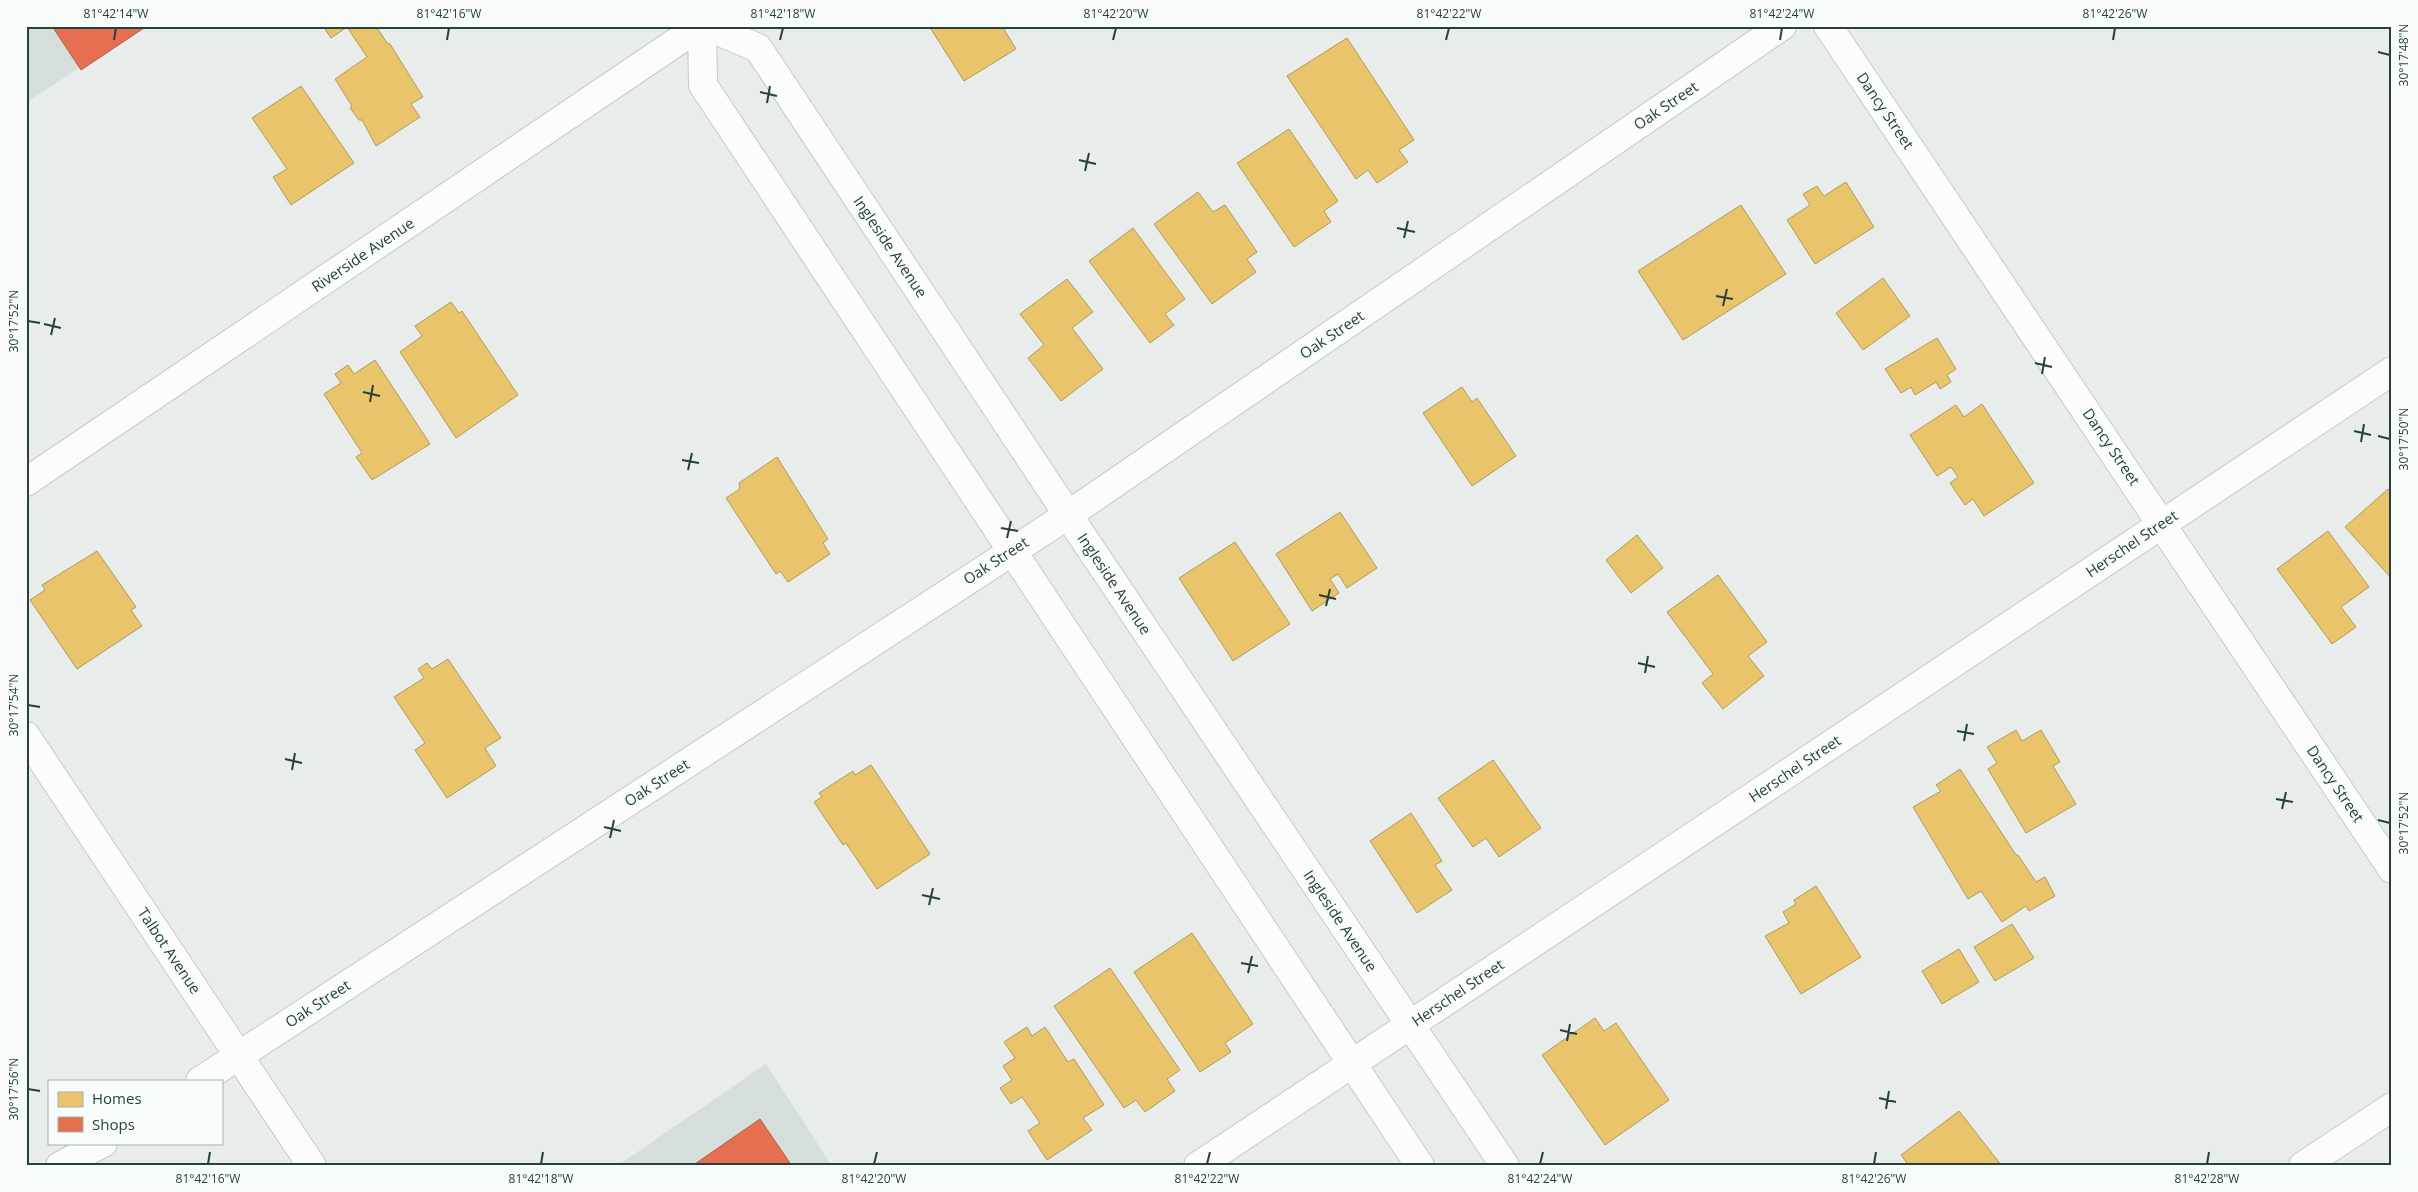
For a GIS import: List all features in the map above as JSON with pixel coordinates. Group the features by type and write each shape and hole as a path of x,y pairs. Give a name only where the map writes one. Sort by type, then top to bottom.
{"street":[{"name":"Riverside Avenue","path":"26,482 703,26"},
{"name":"Ingleside Avenue","path":"703,26 758,48 1068,515 1505,1166"},
{"path":"703,26 703,85 1420,1166"},
{"name":"Oak Street","path":"202,1080 1068,515 1782,26"},
{"name":"Dancy Street","path":"1828,26 2163,524 2392,869"},
{"name":"Herschel Street","path":"1198,1166 2392,371"},
{"name":"Talbot Avenue","path":"26,736 312,1166"},
{"path":"2303,1166 2392,1107"},
{"path":"60,1166 101,1144"}],"shaded area":[{"path":"26,26 143,26 26,103"},
{"path":"766,1064 832,1166 617,1166"}],"building: Homes":[{"path":"323,26 376,26 387,43 390,44 423,97 411,104 420,117 376,146 362,120 359,120 350,108 352,106 335,79 367,57 347,27 331,38"},
{"path":"929,26 1002,26 1016,49 964,81"},
{"path":"1347,38 1414,140 1399,150 1408,162 1377,183 1368,170 1356,179 1287,76"},
{"path":"301,86 354,163 291,205 273,177 287,169 252,118"},
{"path":"1289,129 1338,201 1324,211 1331,222 1294,247 1237,163"},
{"path":"1846,182 1874,227 1815,264 1787,220 1810,205 1803,194 1817,186 1824,196"},
{"path":"1198,192 1213,212 1225,205 1257,252 1247,259 1256,272 1212,304 1154,224"},
{"path":"1741,205 1786,274 1683,340 1638,271"},
{"path":"1133,228 1185,299 1165,314 1174,325 1150,343 1089,261"},
{"path":"1883,278 1910,316 1863,350 1836,313"},
{"path":"1067,279 1093,312 1072,328 1103,369 1061,401 1028,358 1044,345 1020,314"},
{"path":"451,302 459,313 462,311 518,395 456,438 400,352 422,336 415,326"},
{"path":"1937,338 1956,369 1947,375 1951,382 1940,389 1936,382 1915,395 1911,387 1901,393 1885,369"},
{"path":"375,360 430,444 372,480 356,457 362,453 324,394 341,383 335,374 348,365 354,374"},
{"path":"1462,387 1472,402 1477,398 1516,456 1472,486 1423,413"},
{"path":"1982,404 2034,483 1984,516 1973,499 1965,505 1950,483 1958,477 1951,467 1937,476 1910,435 1956,405 1964,417"},
{"path":"777,457 828,539 823,543 830,554 788,582 780,571 776,574 726,498 740,489 739,483"},
{"path":"2388,489 2392,493 2392,579 2345,527"},
{"path":"1340,512 1377,568 1347,588 1338,574 1330,579 1339,593 1312,611 1276,554"},
{"path":"2328,531 2369,587 2341,607 2356,627 2332,644 2277,569"},
{"path":"1637,535 1663,568 1631,593 1606,560"},
{"path":"1235,542 1290,624 1233,661 1179,578"},
{"path":"97,551 136,607 131,610 142,626 77,669 30,600 45,590 42,585"},
{"path":"1718,575 1767,642 1748,656 1764,676 1723,709 1702,683 1713,674 1667,612"},
{"path":"448,659 501,738 485,748 496,766 447,798 415,750 425,743 394,697 424,678 418,669 427,663 432,669"},
{"path":"2016,730 2022,741 2041,730 2060,762 2053,766 2076,804 2026,833 1988,769 1997,763 1987,747"},
{"path":"1493,760 1541,828 1499,857 1486,838 1473,847 1438,798"},
{"path":"871,765 930,854 877,889 846,843 843,845 814,802 822,797 819,793 853,771 855,775"},
{"path":"1960,769 2016,855 2018,855 2036,882 2045,877 2055,896 2029,911 2026,906 2002,922 1981,891 1968,899 1913,807 1941,791 1936,785"},
{"path":"1411,813 1442,861 1435,865 1452,890 1417,913 1370,841"},
{"path":"1816,886 1861,957 1801,994 1765,936 1789,923 1783,912 1796,904 1794,900"},
{"path":"2012,924 2034,958 1995,981 1974,947"},
{"path":"1192,933 1253,1024 1225,1043 1231,1052 1200,1072 1134,972"},
{"path":"1959,949 1979,982 1942,1004 1922,971"},
{"path":"1110,968 1180,1070 1167,1079 1175,1091 1145,1112 1136,1100 1124,1108 1054,1006"},
{"path":"1595,1018 1604,1031 1616,1023 1669,1100 1605,1145 1542,1055"},
{"path":"1027,1027 1032,1036 1045,1027 1068,1062 1074,1059 1104,1105 1083,1118 1092,1130 1047,1160 1028,1131 1040,1123 1022,1097 1011,1104 1000,1088 1012,1080 1003,1066 1015,1058 1004,1042"},
{"path":"1959,1111 2002,1166 1909,1166 1901,1155"}],"building: Shops":[{"path":"52,26 147,26 81,70"},
{"path":"760,1119 792,1166 692,1166"}]}
